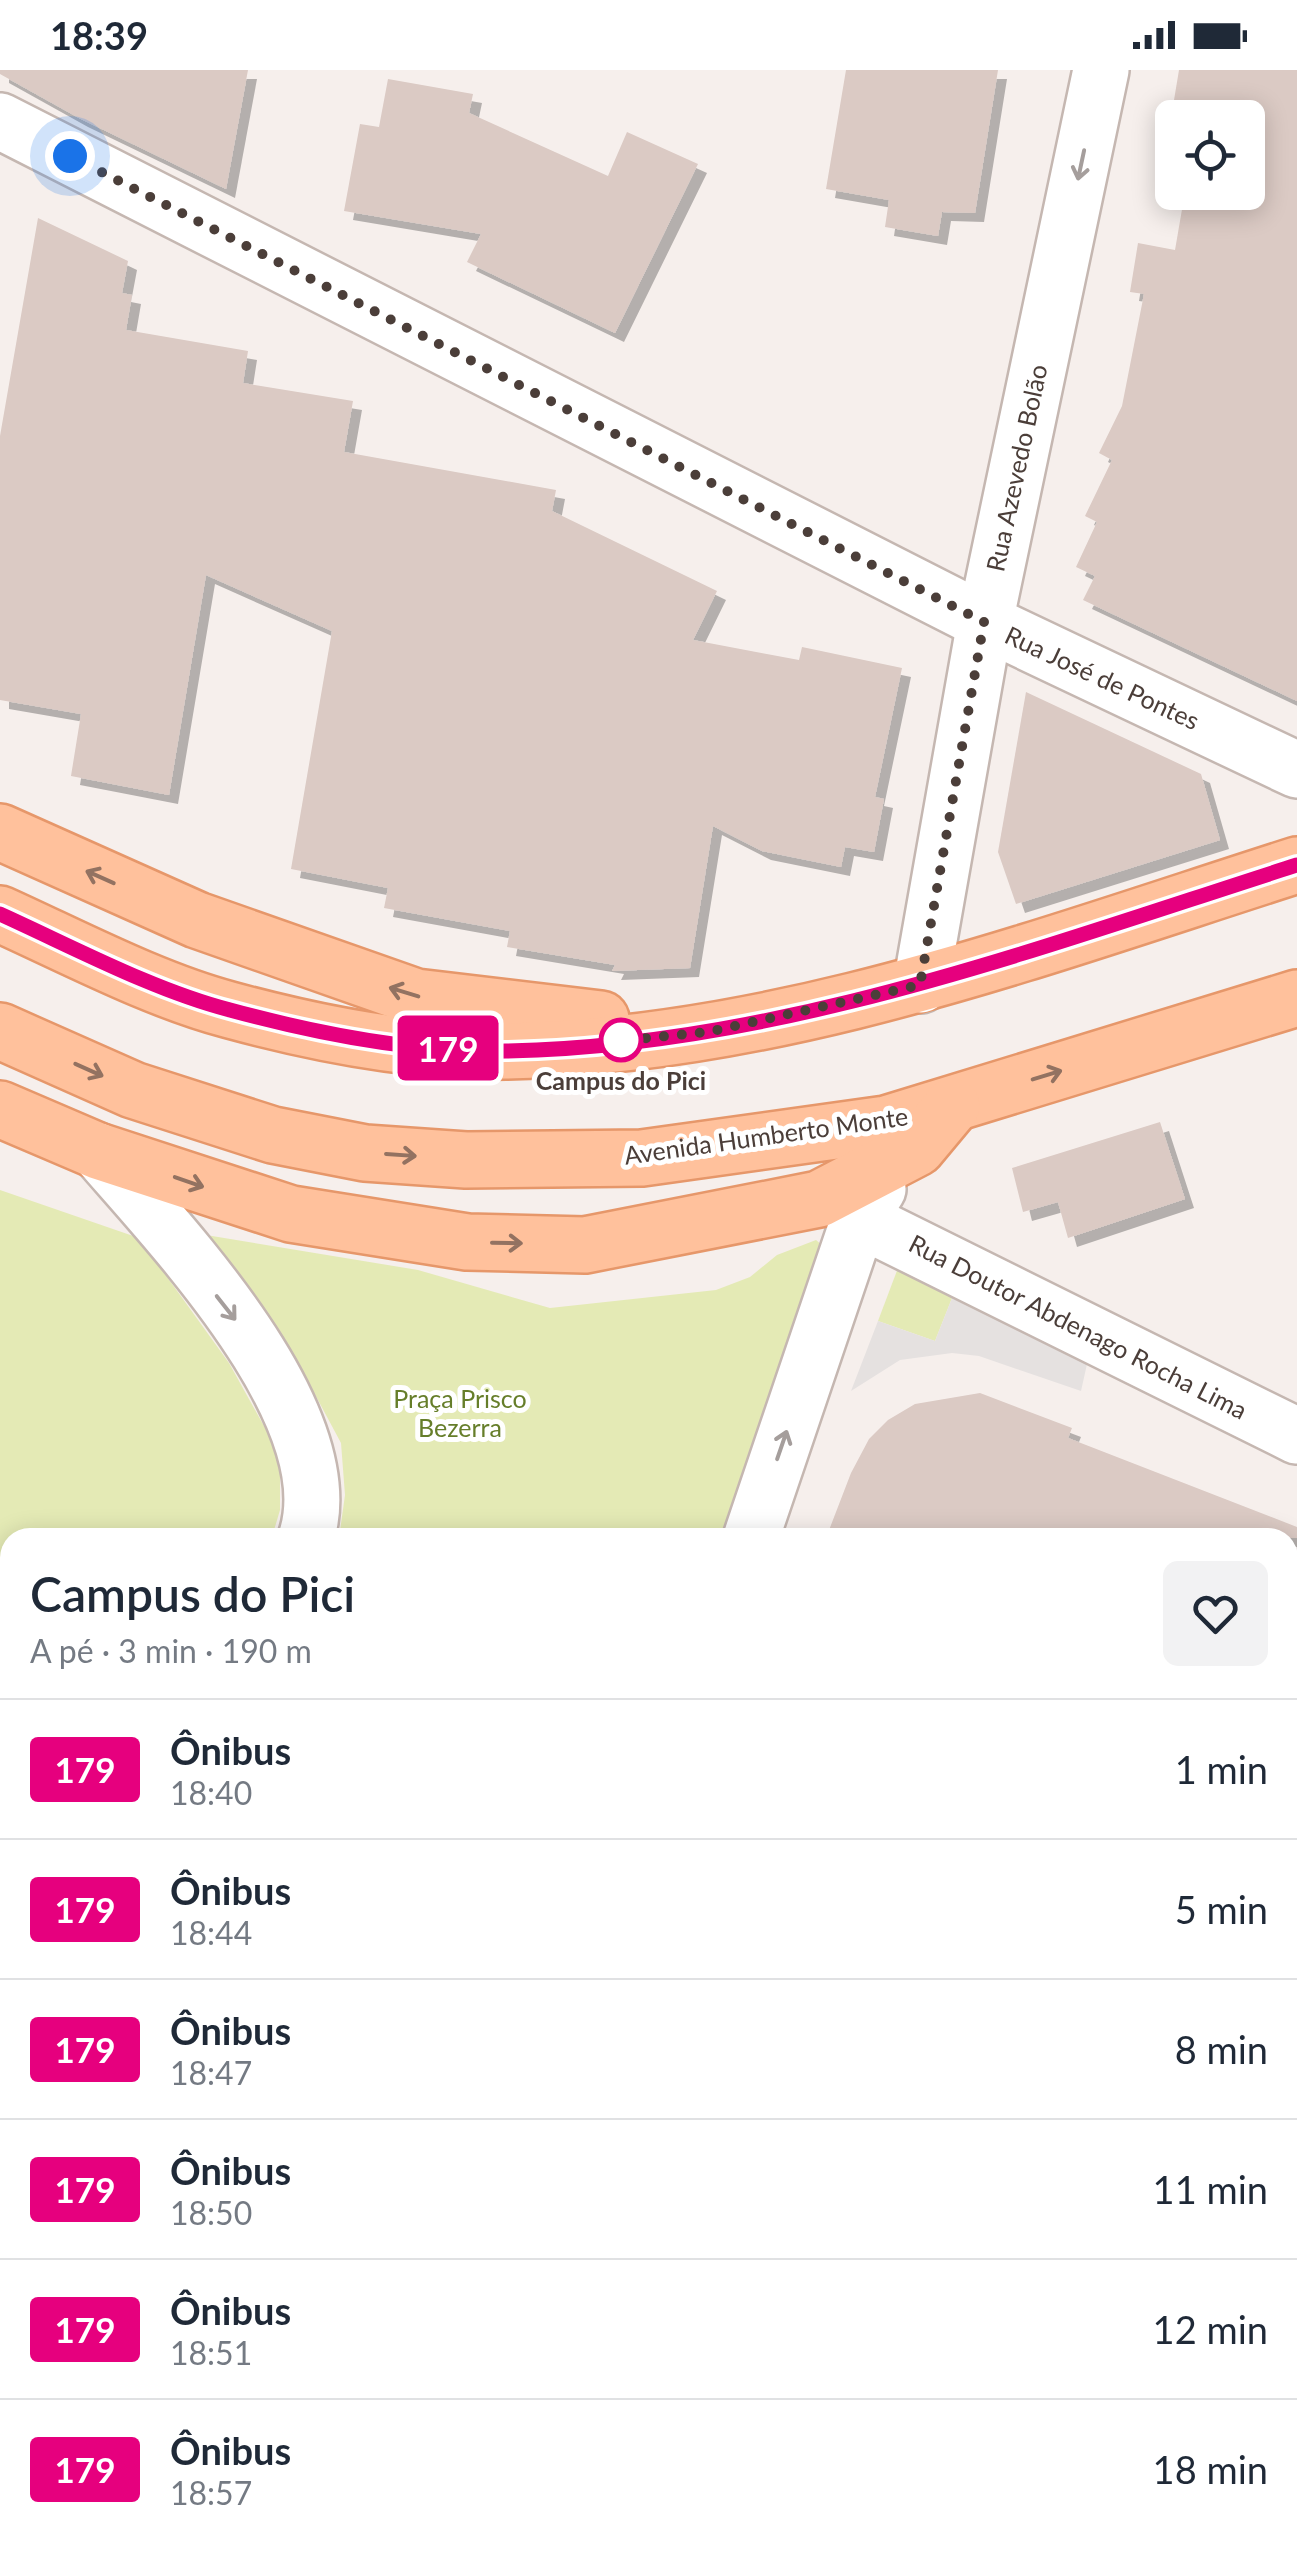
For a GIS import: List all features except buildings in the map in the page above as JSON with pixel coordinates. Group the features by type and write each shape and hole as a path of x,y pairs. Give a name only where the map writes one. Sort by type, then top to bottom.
{"main road":[{"path":"0,832 197,920 416,997 708,1032"},
{"path":"0,914 226,1009 310,1028 422,1046 506,1051 708,1032 920,985 1297,865"},
{"name":"Avenida Humberto Monte","path":"0,1030 134,1090 274,1135 365,1152 466,1160 642,1158 886,1124 1297,998"},
{"path":"0,1109 98,1151 290,1214 467,1242 585,1244 839,1209 917,1148 954,1104"}],"street":[{"name":"Rua Azevedo Bolão","path":"920,985 984,622 1101,70"},
{"name":"Rua José de Pontes","path":"0,120 984,622 1297,770"},
{"path":"98,1151 258,1349 308,1449 313,1480 309,1528"},
{"path":"754,1528 839,1209"},
{"name":"Rua Doutor Abdenago Rocha Lima","path":"839,1209 1297,1436"}],"green space":[{"path":"0,1190 139,1238 229,1363 280,1455 280,1510 275,1528 0,1528"},
{"name":"Praça Prisco Bezerra","path":"206,1235 418,1270 550,1308 716,1290 750,1277 777,1255 816,1240 823,1246 729,1528 340,1528 345,1495 341,1443 296,1359"},
{"path":"898,1268 954,1293 935,1341 878,1321"}],"shaded area":[{"path":"954,1293 1089,1355 1081,1391 979,1356 952,1353 900,1360 851,1391 878,1321 935,1341"}],"bus line":[{"name":"179","path":"0,914 226,1009 310,1028 422,1046 506,1051 708,1032 920,985 1297,865"}],"place":[{"name":"Campus do Pici","path":"621,1040"}],"route":[{"path":"70,156 984,622 920,985 708,1032 607,1042 621,1040"}]}
